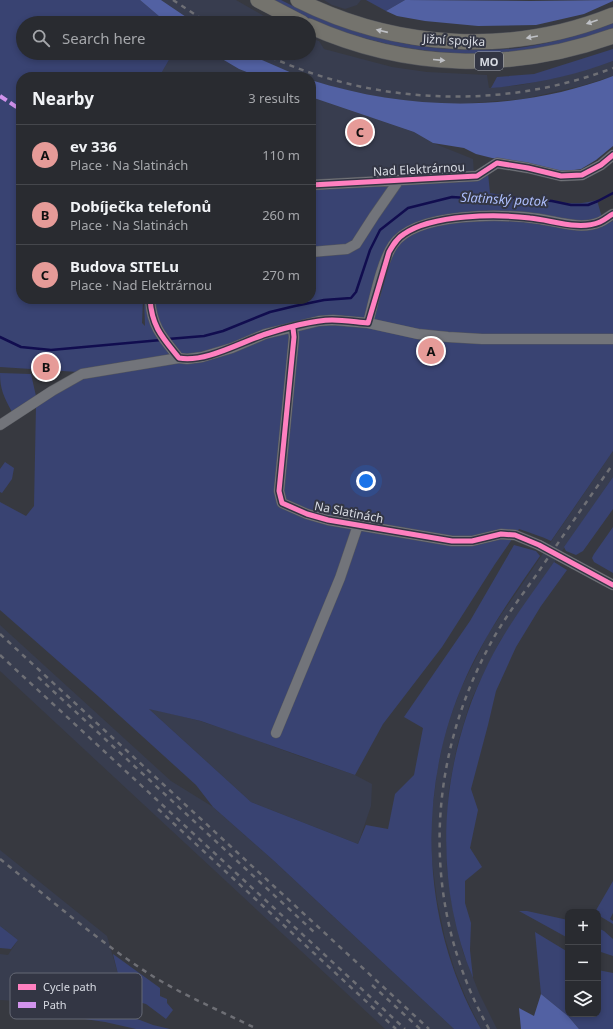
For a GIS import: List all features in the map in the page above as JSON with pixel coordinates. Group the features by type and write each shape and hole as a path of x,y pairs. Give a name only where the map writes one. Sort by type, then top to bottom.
{"highway":[{"path":"258,0 289,16"},
{"name":"Jižní spojka","path":"298,0 336,17 376,29 420,38 457,42 495,42 533,38 570,29 613,15"},
{"name":"Jižní spojka","path":"316,29 341,39 380,51 420,58 459,62 499,61 538,56 577,47 613,36"}],"street":[{"name":"Nad Elektrárnou","path":"316,186 477,176 497,163 528,168 561,176 582,175 601,165 613,155"},
{"path":"316,252 343,250 354,246 359,241 399,180"},
{"path":"368,323 389,252 399,238 418,226 449,219 494,216 529,218 577,225 600,222 613,214"},
{"path":"150,304 154,322 168,345 179,358"},
{"path":"0,425 52,391 82,374 179,358 187,359 218,352 265,334 320,321 333,320 368,323 418,334 448,337 482,339 613,340"},
{"name":"Na Slatinách","path":"293,328 294,337 279,491 282,503 307,514 328,520 452,540 472,541 501,534 515,535 539,545 613,585"},
{"path":"276,733 340,578 358,525"}],"shaded area":[{"path":"0,0 140,0 159,16 16,16 16,60 169,60 162,72 16,72 16,304 143,304 142,323 145,326 144,304 316,304 316,182 488,173 490,193 566,203 581,203 597,200 604,225 613,221 613,451 551,541 519,529 442,647 383,724 355,775 201,721 149,709 251,802 358,844 366,825 388,829 395,794 414,775 423,728 404,717 470,621 514,545 536,551 540,556 491,630 466,677 450,719 439,764 433,809 432,854 436,900 446,945 461,988 481,1029 454,1029 273,860 213,807 196,785 0,610 0,502 26,516 34,506 36,405 78,372 0,367"},
{"path":"140,0 161,0 185,16 159,16"},
{"path":"161,0 236,0 264,16 185,16"},
{"path":"273,0 281,0 316,16 302,15"},
{"path":"324,0 361,0 357,5 345,9 332,5"},
{"path":"366,0 405,0 386,11"},
{"path":"405,0 613,1 584,14 536,25 478,26 425,21 397,16 386,11"},
{"path":"316,16 350,29 397,42 446,49 484,50 518,48 547,43 592,31 613,23 613,28 572,41 525,52 490,54 457,53 393,45 331,27 316,21"},
{"path":"316,40 319,41 324,49 392,67 427,72 487,75 489,88 521,85 555,78 613,61 613,76 581,86 523,99 471,103 427,103 380,97 332,87 316,82 316,72 287,72 261,60 316,60"},
{"path":"613,49 613,61 583,71 553,79 491,88 497,77 534,74"},
{"path":"169,60 224,60 246,72 162,72"},
{"path":"224,60 262,60 290,72 246,72"},
{"path":"613,76 613,146 596,160 581,169 562,172 492,158 476,154 464,148 433,143 414,132 316,99 316,81 386,98 462,104 501,102 539,97 576,88"},
{"path":"316,99 414,132 433,143 473,159 474,174 316,182"},
{"path":"0,373 31,374 36,396 12,412 3,393"},
{"path":"613,451 613,477 500,641 470,703 457,746 449,789 446,845 447,871 455,921 463,952 479,993 497,1029 481,1029 455,971 445,938 437,900 432,860 432,813 437,772 443,742 461,688 488,634"},
{"path":"5,462 14,468 12,479 2,493 0,492 0,469"},
{"path":"613,477 613,509 583,551 576,555 566,551 564,547"},
{"path":"613,527 613,573 594,562 592,558"},
{"path":"554,562 567,570 541,606 516,647 496,691 471,789 478,810 470,848 482,867 465,881 465,903 471,923 470,950 473,978 460,939 451,900 447,860 447,819 451,779 460,739 472,701 488,664 511,624"},
{"path":"0,625 171,781 213,807 273,860 454,1029 385,1029 0,671"},
{"path":"148,708 200,721 243,735 355,775 372,784 371,806 358,844 251,802"},
{"path":"0,850 107,936 118,973 10,973 10,1001 0,1000 0,954 8,955 18,940 0,926"},
{"path":"613,881 613,913 610,919 613,921 613,924 601,917 601,909 597,909"},
{"path":"519,911 527,911 565,919 565,936"},
{"path":"0,926 18,940 11,949 0,948"},
{"path":"601,930 613,939 613,956 601,952"},
{"path":"535,932 565,950 565,1014 541,994"},
{"path":"113,954 139,973 118,973"},
{"path":"601,971 613,973 613,1029 579,1029 569,1017 601,1017"},
{"path":"142,975 160,988 160,996 167,999 167,1003 173,1010 166,1019 146,1004 142,1003"},
{"path":"541,994 565,1014 565,1017 569,1017 579,1029 521,1029 519,1008 534,1016"},
{"path":"84,1019 137,1019 170,1029 136,1029"}],"waterway":[{"name":"Slatinský potok","path":"316,302 351,298 356,292 370,250 380,230 408,208 452,197 467,198 495,196 552,201 571,205 588,205 613,193"},
{"name":"Slatinský potok","path":"168,339 204,336 223,331 270,312 305,304"},
{"name":"Slatinský potok","path":"0,337 21,347 51,350 161,340"}],"railway":[{"path":"173,0 197,16"},
{"path":"279,60 310,72"},
{"path":"316,74 347,83 391,92 436,96 481,96 526,91 570,82 613,68"},
{"path":"489,1029 467,982 451,933 442,884 440,834 444,784 454,734 470,686 498,630 613,464"},
{"path":"0,634 429,1029"},
{"path":"0,655 405,1029"},
{"path":"38,677 314,932"},
{"path":"158,809 396,1029"},
{"path":"0,859 114,950 134,964 179,991 257,1029"},
{"path":"372,985 420,1029"}],"marked path":[{"path":"0,96 16,107"}],"cycle path":[{"path":"316,185 477,176 497,163 528,168 561,176 582,175 601,165 613,155"},
{"path":"150,304 153,317 159,331 179,358 189,359 211,355 266,334 308,323 325,320 368,323 389,252 399,238 416,227 431,222 448,219 483,216 530,218 565,224 583,225 600,222 613,214"},
{"path":"293,328 294,337 279,491 282,503 307,514 328,520 452,541 472,541 501,534 515,535 539,545 613,585"}],"place":[{"name":"Budova SITELu","path":"360,132"},
{"name":"ev 336","path":"431,351"},
{"name":"Dobíječka telefonů","path":"46,367"}]}
